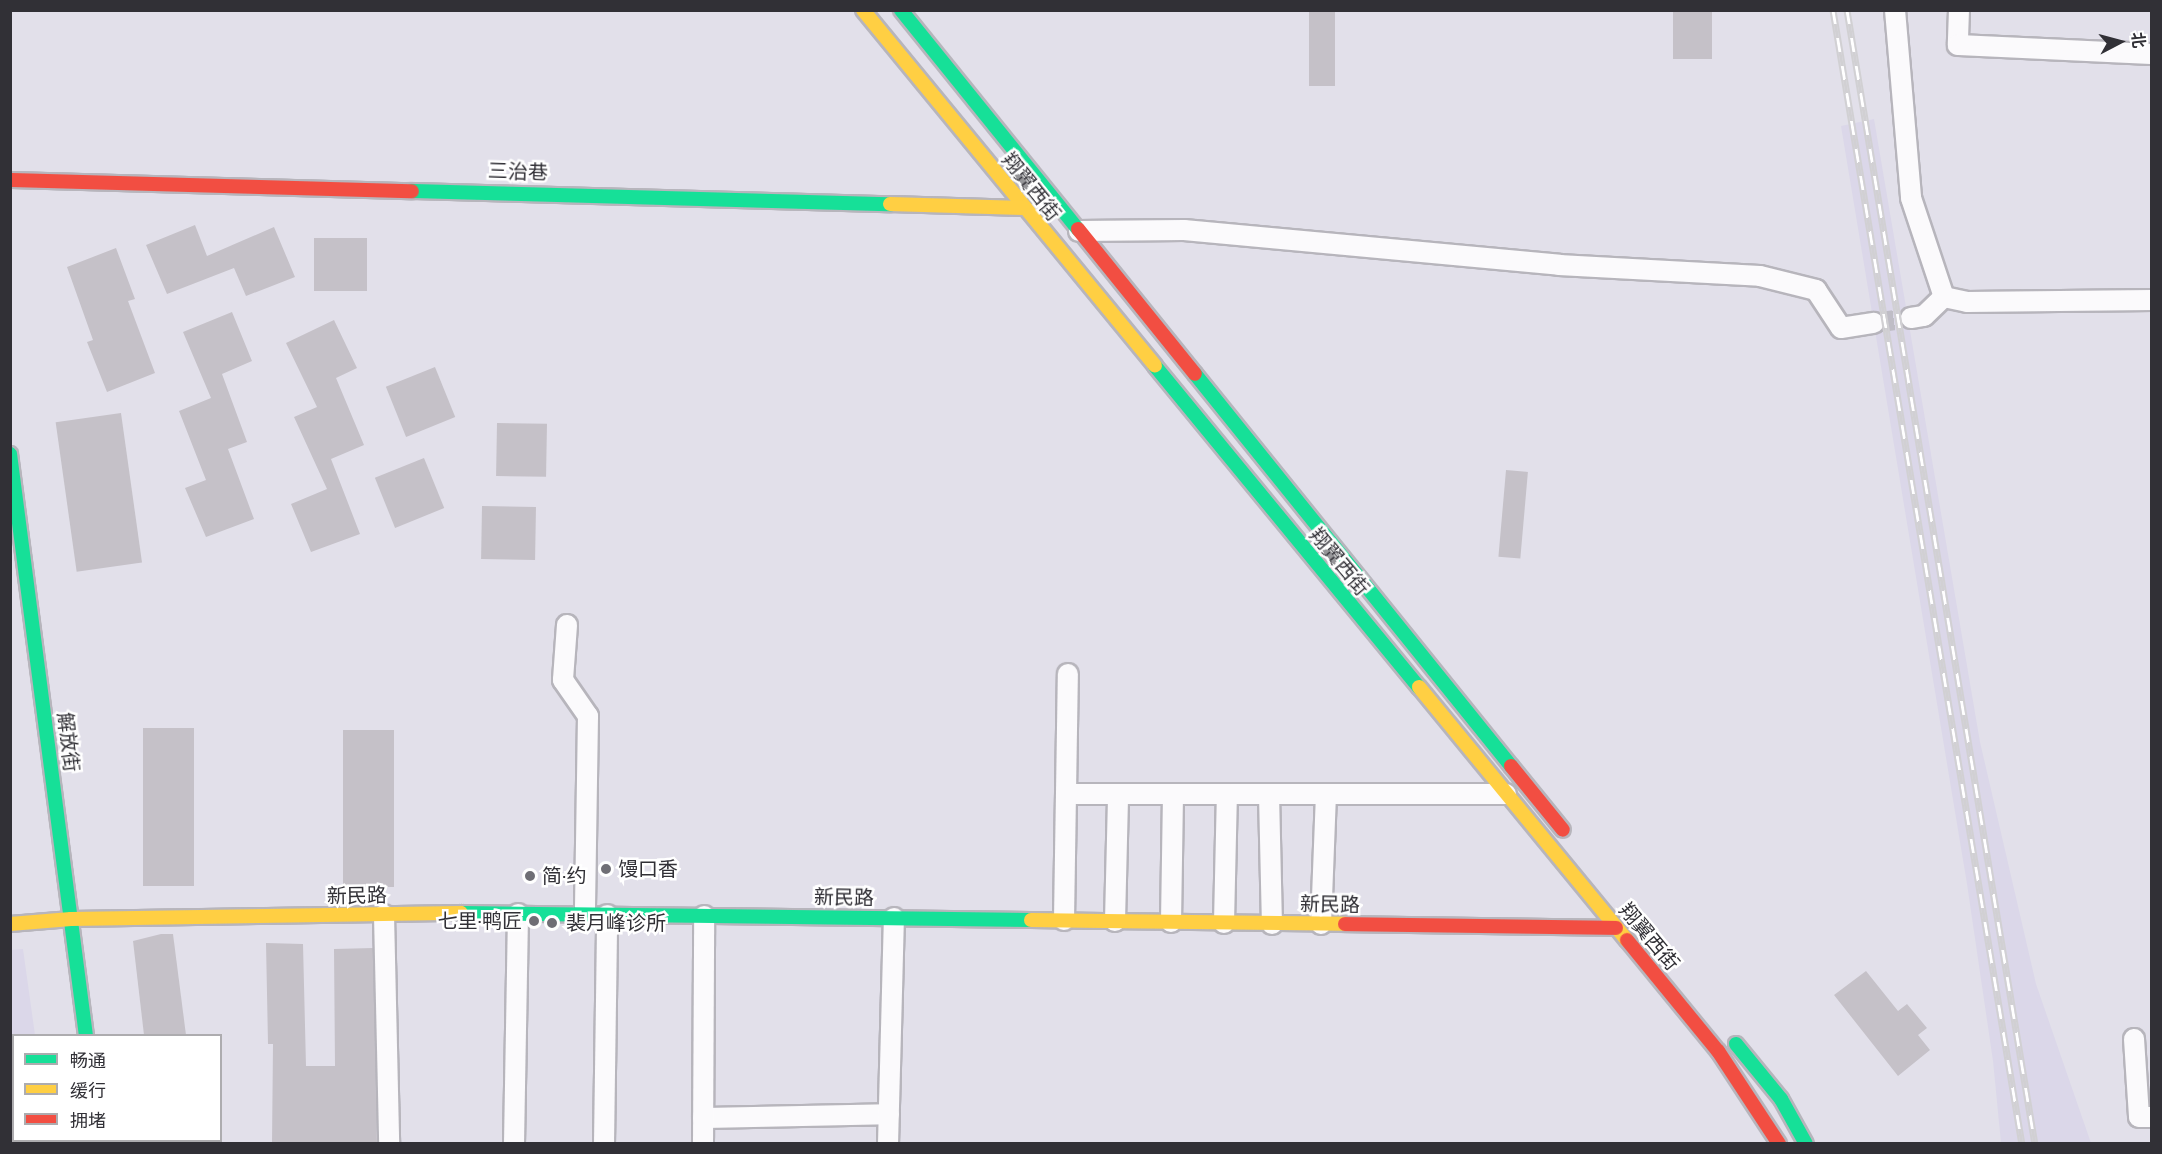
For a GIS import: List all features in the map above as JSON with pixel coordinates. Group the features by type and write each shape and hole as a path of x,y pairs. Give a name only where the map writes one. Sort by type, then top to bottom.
{"main road":[{"name":"翔翼西街","path":"863,10 1023,208 1718,1051 1778,1142"},
{"name":"翔翼西街","path":"901,10 1572,840"},
{"name":"三治巷","path":"10,180 1023,208"},
{"name":"解放街","path":"10,454 86,1034"},
{"path":"42,814 70,1034"},
{"name":"新民路","path":"10,924 71,919 518,914 1616,928"},
{"path":"1728,1034 1781,1099 1806,1143"},
{"path":"1778,1142 1781,1099"}],"street":[{"path":"1894,10 1911,198 1944,297"},
{"path":"1959,10 1958,45 2151,54"},
{"path":"1079,231 1184,230 1559,265 1760,276 1816,290 1841,328 1874,323"},
{"path":"1944,297 1967,302 2151,300"},
{"path":"1911,318 1924,316 1944,297"},
{"path":"567,625 563,680 588,716 585,915"},
{"path":"1064,920 1068,674"},
{"path":"1067,794 1506,794"},
{"path":"1115,921 1118,794"},
{"path":"1170,922 1173,794"},
{"path":"1224,923 1227,794"},
{"path":"1269,794 1272,924"},
{"path":"1321,924 1326,794"},
{"path":"514,1143 518,914"},
{"path":"384,915 388,1143"},
{"path":"604,1143 607,915"},
{"path":"703,1143 704,916"},
{"path":"888,1143 894,918"},
{"path":"2134,1040 2139,1117 2151,1117"},
{"path":"703,1118 889,1114"}],"shaded area":[{"path":"1874,119 1980,742 2036,984 2091,1143 2001,1143 1993,1061 1967,884 1841,126"},
{"path":"23,949 35,1034 12,1034 12,1142 51,1143 11,1143 11,950"}],"building":[{"path":"1309,10 1335,10 1335,86 1309,86"},
{"path":"1673,10 1712,10 1712,59 1673,59"},
{"path":"195,225 207,256 274,227 295,277 246,296 234,268 167,294 146,245"},
{"path":"314,238 367,238 367,291 314,291"},
{"path":"116,248 135,299 128,301 155,373 107,392 87,342 93,340 67,267"},
{"path":"232,312 252,361 222,374 247,442 228,449 254,519 206,537 185,488 206,480 179,411 211,398 183,332"},
{"path":"334,320 357,368 336,378 364,445 331,459 360,534 311,552 291,504 327,489 294,417 317,407 286,343"},
{"path":"435,367 455,417 406,437 386,387"},
{"path":"121,413 142,563 77,572 56,422"},
{"path":"497,423 547,424 546,477 496,476"},
{"path":"424,458 444,508 395,528 375,478"},
{"path":"1506,470 1528,472 1520,559 1498,557"},
{"path":"482,506 536,507 535,560 481,559"},
{"path":"143,728 194,728 194,886 143,886"},
{"path":"343,730 394,730 394,887 343,887"},
{"path":"161,934 173,934 186,1034 144,1034 133,941"},
{"path":"266,943 303,944 306,1066 335,1066 334,949 373,948 377,1143 272,1143 273,1044 268,1044"},
{"path":"1866,971 1898,1011 1907,1004 1927,1028 1918,1035 1930,1050 1898,1076 1834,995"}],"tunnel":[{"path":"1874,323 1911,318"}],"railway":[{"path":"1833,10 2022,1144"},
{"path":"1847,10 2035,1144"}],"traffic: fast":[{"path":"901,10 1078,229"},
{"path":"412,191 890,204"},
{"path":"1155,366 1419,687"},
{"path":"1195,374 1511,766"},
{"path":"10,454 86,1034"},
{"path":"461,913 1031,920"},
{"path":"1736,1044 1781,1099 1806,1144"}],"traffic: slow":[{"path":"863,10 1155,366"},
{"path":"890,204 1023,208"},
{"path":"1419,687 1627,940"},
{"path":"10,924 71,919 461,913"},
{"path":"1031,920 1345,924"}],"traffic: jam":[{"path":"10,180 412,191"},
{"path":"1078,229 1195,374"},
{"path":"1511,766 1563,830"},
{"path":"1345,924 1616,928"},
{"path":"1627,940 1718,1051 1779,1144"}],"place":[{"name":"馒口香","path":"606,869"},
{"name":"简·约","path":"530,876"},
{"name":"七里·鸭匠","path":"534,921"},
{"name":"裴月峰诊所","path":"552,923"}]}
